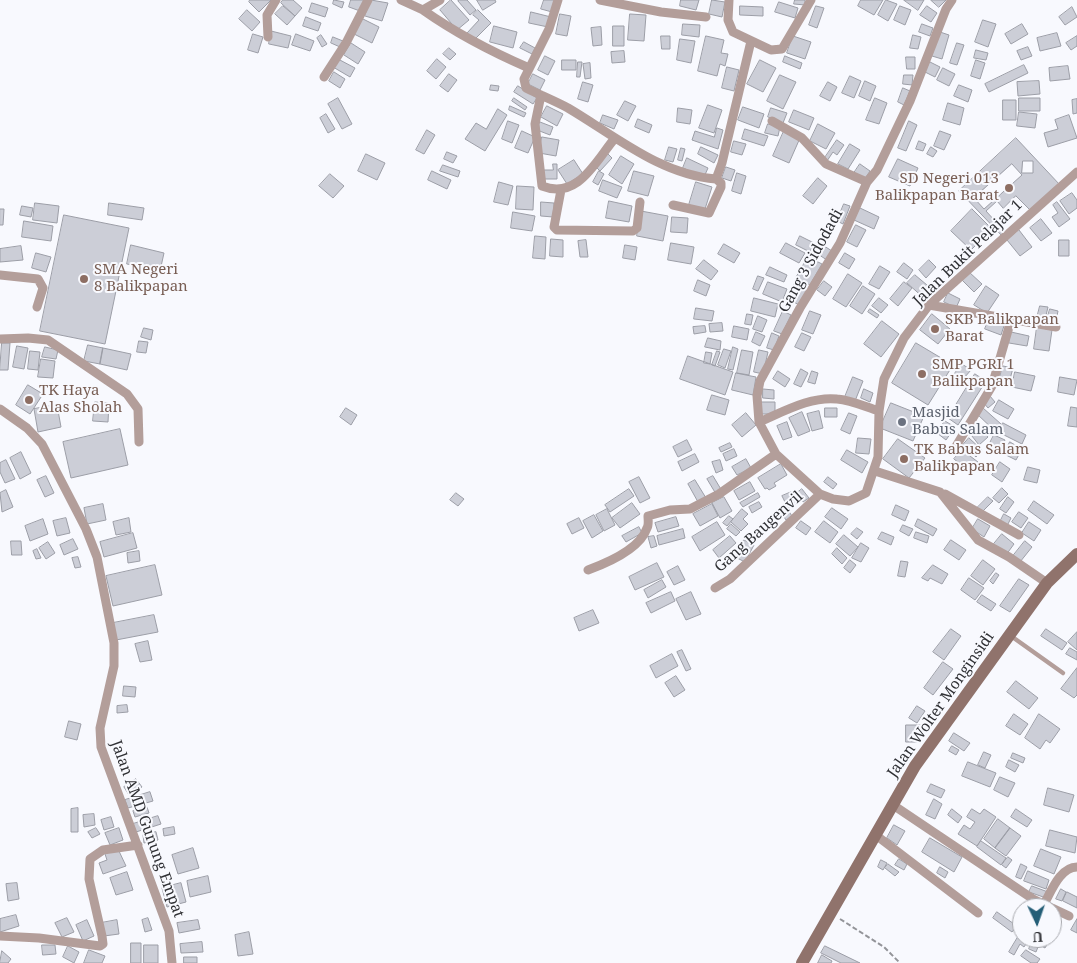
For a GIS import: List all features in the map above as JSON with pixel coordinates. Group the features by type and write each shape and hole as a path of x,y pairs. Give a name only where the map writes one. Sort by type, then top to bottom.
{"main road":[{"name":"Jalan Wolter Monginsidi","path":"802,963 829,913 877,836 915,766 1047,583 1077,554"}],"street":[{"path":"268,37 267,15 276,0"},
{"path":"324,77 346,43 368,0"},
{"path":"400,0 424,10 450,29 489,51 529,68"},
{"path":"424,10 440,0"},
{"path":"558,0 549,29 523,84 526,88 567,108 615,138 664,164 700,178 716,178"},
{"path":"600,0 661,12 706,17"},
{"path":"729,0 729,26 733,32 770,50 782,49 811,0"},
{"name":"Gang 3 Sidodadi","path":"849,501 833,499 820,494 776,454 759,422 756,396 760,381 800,308 840,243 867,182 876,170 910,101 946,9 952,0"},
{"path":"716,178 722,163 751,41"},
{"path":"541,95 536,124 540,184 545,187 561,190 576,185 615,138"},
{"path":"772,121 802,138 826,164 867,182"},
{"name":"Jalan Bukit Pelajar 1","path":"849,501 866,493 874,471 878,457 879,410 884,379 904,338 929,305 1077,172"},
{"path":"673,206 709,213 721,187 716,178"},
{"path":"561,190 554,223 554,227 557,230 632,231 637,228 640,202"},
{"path":"0,275 38,279 42,288 37,307"},
{"path":"929,305 1056,327"},
{"path":"956,448 992,386 1011,320"},
{"path":"0,339 28,338 48,340 127,394 138,409 139,442"},
{"path":"759,422 798,406 820,400 838,399 879,410"},
{"name":"Jalan AMD Gunung Empat","path":"0,409 27,428 42,444 86,529 97,557 114,643 114,666 100,728 100,740 103,754 169,932 172,963"},
{"path":"588,570 612,562 628,550 647,528 648,516 670,510 690,509 719,494 776,454"},
{"path":"874,471 940,492 1019,535"},
{"path":"940,492 978,540 1047,583"},
{"name":"Gang Baugenvil","path":"715,588 730,579 820,494"},
{"path":"893,805 1035,898"},
{"path":"877,836 978,913"},
{"path":"0,936 39,938 100,946 103,944 102,936 89,879 90,859 103,850 138,845"},
{"path":"1051,898 1054,886 1066,871 1077,868"},
{"path":"1062,913 1069,916"}],"lane":[{"path":"1009,635 1063,673"}],"path":[{"path":"829,913 869,936 900,963"}],"building":[{"path":"250,0 271,0 259,12 249,2"},
{"path":"283,0 293,0 302,8 295,16 281,3"},
{"path":"334,0 344,2 342,8 333,4"},
{"path":"351,0 364,0 360,11 349,7"},
{"path":"371,0 388,3 382,21 365,16"},
{"path":"451,0 469,20 457,30 440,10"},
{"path":"467,0 476,10 470,15 458,1"},
{"path":"477,0 495,0 496,2 483,10"},
{"path":"544,0 555,0 552,12 541,9"},
{"path":"681,0 699,0 696,10 680,6"},
{"path":"712,0 725,2 722,17 709,14"},
{"path":"795,0 805,0 805,5 794,4"},
{"path":"861,0 883,0 874,15 858,6"},
{"path":"886,0 897,4 888,21 878,15"},
{"path":"904,0 924,0 918,10"},
{"path":"931,0 946,0 939,7"},
{"path":"779,2 798,8 795,18 775,12"},
{"path":"312,3 328,8 325,17 309,12"},
{"path":"283,6 295,16 287,25 275,14"},
{"path":"740,6 763,7 763,16 740,15"},
{"path":"816,6 824,8 817,28 809,25"},
{"path":"900,6 911,10 905,25 894,20"},
{"path":"927,6 937,13 931,22 920,15"},
{"path":"1072,7 1077,17 1065,25 1059,17"},
{"path":"247,10 260,22 252,31 239,19"},
{"path":"478,10 491,23 474,40 467,33 479,20 473,15"},
{"path":"531,12 551,17 548,27 529,23"},
{"path":"560,14 571,16 567,36 556,34"},
{"path":"630,14 646,15 644,41 628,40"},
{"path":"306,17 321,23 318,31 303,26"},
{"path":"361,18 379,27 372,43 354,34"},
{"path":"983,20 996,24 988,47 975,42"},
{"path":"683,24 700,25 699,37 682,35"},
{"path":"922,24 933,28 930,36 919,32"},
{"path":"1022,24 1028,34 1011,44 1005,34"},
{"path":"494,26 517,32 513,48 490,42"},
{"path":"613,26 624,26 624,46 613,46"},
{"path":"601,27 602,45 593,46 591,28"},
{"path":"271,31 291,36 288,48 269,44"},
{"path":"940,32 949,35 942,59 932,56"},
{"path":"1057,33 1061,46 1040,51 1037,38"},
{"path":"253,34 263,37 258,53 248,50"},
{"path":"296,34 314,41 310,51 292,45"},
{"path":"321,35 327,44 322,47 317,38"},
{"path":"913,35 921,37 918,49 910,48"},
{"path":"661,36 670,36 670,49 662,49"},
{"path":"706,36 724,40 721,53 728,54 725,66 720,64 717,76 698,71"},
{"path":"793,36 811,42 805,59 787,53"},
{"path":"1077,36 1077,46 1071,50 1066,43"},
{"path":"333,37 343,41 340,47 331,43"},
{"path":"680,39 695,41 691,63 677,60"},
{"path":"524,42 535,48 532,54 520,48"},
{"path":"351,43 365,52 358,64 344,55"},
{"path":"957,43 964,45 957,65 950,63"},
{"path":"1028,47 1032,56 1021,60 1017,51"},
{"path":"449,48 456,54 450,60 443,54"},
{"path":"976,50 988,53 986,60 974,58"},
{"path":"624,51 625,62 612,63 611,52"},
{"path":"545,56 555,61 548,75 538,70"},
{"path":"785,56 802,63 800,69 783,62"},
{"path":"906,57 915,57 915,69 907,69"},
{"path":"338,59 355,68 350,77 333,67"},
{"path":"437,59 446,67 436,79 427,71"},
{"path":"562,60 576,60 576,70 562,70"},
{"path":"760,60 776,68 763,92 747,84"},
{"path":"976,60 985,63 980,79 971,76"},
{"path":"578,62 582,62 580,77 577,77"},
{"path":"930,62 940,67 935,77 925,72"},
{"path":"590,63 591,78 585,79 583,64"},
{"path":"1024,65 1028,73 989,92 985,84"},
{"path":"1068,66 1070,79 1050,81 1049,68"},
{"path":"727,67 739,70 734,91 722,88"},
{"path":"943,68 955,74 949,86 937,80"},
{"path":"334,72 345,79 340,88 329,81"},
{"path":"449,74 457,80 448,92 440,86"},
{"path":"533,74 545,80 540,90 528,84"},
{"path":"780,75 796,82 783,109 767,101"},
{"path":"904,75 913,75 912,85 903,84"},
{"path":"850,76 861,81 854,98 842,93"},
{"path":"865,81 876,86 870,101 859,96"},
{"path":"1039,81 1040,94 1018,96 1017,82"},
{"path":"583,82 593,85 588,102 578,99"},
{"path":"828,82 837,87 830,101 820,96"},
{"path":"491,85 499,86 498,91 490,90"},
{"path":"959,85 972,90 968,102 954,96"},
{"path":"518,86 537,98 533,104 514,92"},
{"path":"903,88 910,91 904,105 898,102"},
{"path":"338,98 352,124 342,129 328,104"},
{"path":"514,98 527,107 525,110 512,101"},
{"path":"875,98 887,103 879,124 866,120"},
{"path":"1019,98 1040,98 1040,111 1019,111"},
{"path":"1077,99 1077,113 1073,114 1072,100"},
{"path":"1003,100 1016,100 1016,120 1003,120"},
{"path":"625,101 636,106 628,121 617,115"},
{"path":"948,103 964,108 960,125 943,120"},
{"path":"708,105 722,110 714,133 699,128"},
{"path":"510,106 526,113 524,117 509,110"},
{"path":"547,106 563,114 557,126 541,117"},
{"path":"743,107 764,114 759,128 738,120"},
{"path":"678,108 692,110 690,124 677,122"},
{"path":"771,108 787,113 783,123 768,117"},
{"path":"498,109 507,115 485,151 465,139 476,123 486,129"},
{"path":"794,110 814,118 809,130 789,122"},
{"path":"1019,112 1037,114 1035,128 1017,126"},
{"path":"326,114 335,129 328,133 320,118"},
{"path":"603,115 618,120 614,129 600,123"},
{"path":"1069,115 1077,138 1048,147 1044,133 1058,129 1055,120"},
{"path":"638,119 652,125 649,133 635,127"},
{"path":"508,121 519,125 512,143 502,139"},
{"path":"909,121 917,125 906,151 898,148"},
{"path":"540,122 553,127 550,135 537,130"},
{"path":"768,124 780,127 778,136 765,133"},
{"path":"818,124 835,133 826,149 810,141"},
{"path":"717,128 723,130 718,149 692,140 695,131 714,137"},
{"path":"745,129 768,136 764,146 742,139"},
{"path":"427,130 435,135 424,154 416,150"},
{"path":"522,131 535,137 528,153 515,148"},
{"path":"784,131 800,138 789,163 773,156"},
{"path":"940,131 951,135 944,150 934,146"},
{"path":"542,137 559,140 556,156 539,153"},
{"name":"SD Negeri 013 Balikpapan Barat","path":"1016,138 1060,185 1003,237 959,191"},
{"path":"837,140 844,145 837,155 833,152 827,161 824,159"},
{"path":"734,141 746,144 742,155 731,152"},
{"path":"919,141 926,144 923,151 916,149"},
{"path":"850,144 860,150 848,169 838,164"},
{"path":"669,147 677,149 673,162 665,160"},
{"path":"701,147 718,155 714,163 698,154"},
{"path":"931,147 937,151 933,157 927,154"},
{"path":"681,148 685,149 682,161 678,160"},
{"path":"447,152 457,156 453,163 444,159"},
{"path":"607,153 612,158 600,171 595,166"},
{"path":"366,154 385,163 377,180 358,171"},
{"path":"621,156 634,164 622,184 609,175"},
{"path":"687,158 708,168 704,177 683,168"},
{"path":"898,159 918,168 910,186 889,177"},
{"path":"574,160 583,174 567,184 558,170"},
{"path":"1023,161 1033,161 1033,173 1022,173"},
{"path":"553,164 557,164 557,179 541,179 541,170 553,170"},
{"path":"860,164 870,171 864,180 854,173"},
{"path":"1012,164 1022,175 984,209 974,198"},
{"path":"443,165 460,171 458,177 440,171"},
{"path":"726,167 735,170 731,181 722,178"},
{"path":"432,171 451,180 447,189 428,180"},
{"path":"599,171 604,174 598,185 593,182"},
{"path":"634,171 654,176 648,196 628,191"},
{"path":"737,173 746,176 741,194 732,191"},
{"path":"330,174 344,186 333,198 319,186"},
{"path":"818,178 827,186 813,204 803,196"},
{"path":"603,180 622,187 617,198 599,191"},
{"path":"499,182 513,186 508,205 494,202"},
{"path":"696,182 712,187 705,209 689,205"},
{"path":"517,186 534,187 533,210 516,209"},
{"path":"1072,193 1077,200 1077,208 1069,214 1060,201"},
{"path":"1016,196 1030,210 1005,232 986,211 997,201 1003,208"},
{"path":"609,201 632,206 629,222 606,218"},
{"path":"541,202 554,203 553,217 541,216"},
{"path":"1057,202 1070,219 1059,227 1052,217 1058,213 1053,205"},
{"path":"35,203 59,206 57,223 33,220"},
{"path":"109,203 144,208 142,220 108,215"},
{"path":"844,204 850,206 843,224 837,221"},
{"path":"22,206 33,208 31,217 20,215"},
{"path":"860,208 879,217 874,229 854,220"},
{"path":"0,209 4,209 3,225 0,225"},
{"path":"972,209 992,229 971,250 951,231"},
{"path":"641,211 668,216 663,241 637,236"},
{"path":"513,212 535,216 532,231 511,228"},
{"name":"SMA Negeri 8 Balikpapan","path":"64,215 129,228 105,344 40,331"},
{"path":"672,217 688,218 687,233 671,232"},
{"path":"1041,219 1052,233 1041,241 1030,228"},
{"path":"24,221 53,226 51,241 22,237"},
{"path":"856,225 866,230 857,247 847,242"},
{"path":"1019,230 1032,247 1020,256 1007,240"},
{"path":"535,236 546,237 545,259 533,258"},
{"path":"800,236 814,243 810,252 796,245"},
{"path":"551,239 563,240 563,257 550,256"},
{"path":"586,240 588,257 580,257 578,241"},
{"path":"1059,240 1069,240 1069,256 1059,256"},
{"path":"671,243 694,247 691,264 668,260"},
{"path":"786,243 805,253 799,263 780,253"},
{"path":"724,244 740,253 734,263 718,254"},
{"path":"821,244 832,251 827,260 816,253"},
{"path":"131,245 164,253 160,271 127,264"},
{"path":"625,245 637,247 635,260 623,258"},
{"path":"21,246 23,260 0,262 0,249"},
{"path":"36,253 51,257 46,272 32,268"},
{"path":"845,253 855,259 849,269 839,263"},
{"path":"808,257 822,264 810,285 796,278"},
{"path":"704,260 718,271 711,280 696,269"},
{"path":"929,260 936,267 926,278 919,270"},
{"path":"904,263 913,270 907,279 897,272"},
{"path":"880,266 890,272 879,289 869,284"},
{"path":"770,267 787,275 784,282 766,275"},
{"path":"969,272 982,284 974,292 962,280"},
{"path":"848,274 862,283 846,307 833,299"},
{"path":"915,275 933,290 925,299 907,283"},
{"path":"758,276 764,278 758,291 753,289"},
{"path":"698,280 710,285 706,296 694,291"},
{"path":"796,281 809,288 799,305 787,298"},
{"path":"824,281 832,287 825,296 817,290"},
{"path":"768,282 787,289 782,302 763,294"},
{"path":"904,282 912,288 898,306 890,299"},
{"path":"863,286 875,294 862,314 850,306"},
{"path":"986,286 999,295 987,313 974,305"},
{"path":"948,293 960,299 956,308 944,302"},
{"path":"754,298 778,304 775,317 751,311"},
{"path":"879,298 888,305 881,313 872,306"},
{"path":"1040,306 1048,307 1044,324 1036,322"},
{"path":"696,308 714,311 712,321 694,319"},
{"path":"870,309 879,315 877,318 868,312"},
{"path":"1050,309 1058,311 1055,326 1046,323"},
{"path":"783,311 791,315 782,334 774,331"},
{"path":"810,311 821,315 813,334 802,330"},
{"path":"747,314 753,315 751,325 745,324"},
{"name":"SKB Balikpapan Barat","path":"932,314 950,329 938,344 920,330"},
{"path":"758,316 767,320 762,332 753,329"},
{"path":"989,318 1005,323 1001,335 985,329"},
{"path":"882,321 899,334 881,357 864,344"},
{"path":"722,323 723,331 710,332 709,324"},
{"path":"705,326 706,332 694,334 693,327"},
{"path":"734,326 749,329 747,340 732,337"},
{"path":"1037,327 1052,330 1049,351 1034,349"},
{"path":"144,328 153,330 151,340 141,337"},
{"path":"756,332 765,336 760,346 752,342"},
{"path":"1011,332 1029,336 1027,346 1009,343"},
{"path":"772,333 779,336 774,350 767,348"},
{"path":"802,333 811,337 804,351 795,347"},
{"path":"708,338 721,341 720,350 705,347"},
{"path":"139,341 148,342 146,353 137,352"},
{"path":"2,343 10,343 8,370 0,370"},
{"name":"SMP PGRI 1 Balikpapan","path":"916,343 953,365 928,405 892,383"},
{"path":"88,345 103,348 100,364 84,361"},
{"path":"17,346 28,348 24,369 13,367"},
{"path":"45,347 58,350 56,359 42,357"},
{"path":"733,347 738,349 733,370 728,369"},
{"path":"103,348 131,354 127,370 100,364"},
{"path":"724,349 731,351 725,368 718,365"},
{"path":"742,350 753,352 749,375 737,373"},
{"path":"759,350 768,352 763,374 754,372"},
{"path":"30,351 40,352 38,370 28,369"},
{"path":"717,351 720,352 715,366 712,365"},
{"path":"706,352 712,353 710,364 704,363"},
{"path":"688,356 733,372 725,395 680,379"},
{"path":"41,359 55,361 53,378 38,377"},
{"path":"962,364 971,370 957,386 950,380"},
{"path":"1003,366 1013,368 1009,383 999,381"},
{"path":"801,369 808,373 801,387 794,384"},
{"path":"778,371 790,379 785,387 773,379"},
{"path":"812,371 818,373 815,384 808,382"},
{"path":"1015,372 1035,376 1031,391 1012,387"},
{"path":"736,373 756,377 753,395 732,390"},
{"path":"975,374 986,381 958,425 948,418"},
{"path":"853,377 863,381 855,401 845,397"},
{"path":"1060,377 1077,380 1074,395 1058,392"},
{"name":"TK Haya Alas Sholah","path":"28,385 43,394 30,414 16,405"},
{"path":"763,389 774,390 774,399 763,398"},
{"path":"864,389 873,393 870,402 861,398"},
{"path":"712,395 729,400 725,415 707,410"},
{"path":"990,396 995,402 988,408 983,402"},
{"path":"999,400 1014,409 1008,419 993,411"},
{"path":"95,402 109,403 108,422 93,421"},
{"path":"760,402 775,402 775,414 759,414"},
{"name":"Masjid Babus Salam","path":"891,403 924,416 913,441 880,428"},
{"path":"57,405 61,427 38,432 34,409"},
{"path":"1071,407 1077,408 1077,427 1068,426"},
{"path":"346,408 357,415 351,425 340,417"},
{"path":"825,408 837,408 837,417 825,417"},
{"path":"983,408 1001,424 995,431 977,414"},
{"path":"819,411 823,428 812,431 807,414"},
{"path":"802,412 810,431 798,436 789,418"},
{"path":"746,413 756,425 742,437 732,425"},
{"path":"849,413 857,416 850,434 841,430"},
{"path":"945,421 955,427 946,440 937,433"},
{"path":"787,422 792,437 783,440 777,426"},
{"path":"1003,423 1026,435 1022,444 998,432"},
{"path":"977,424 988,437 979,445 968,431"},
{"path":"120,429 128,465 71,478 63,442"},
{"path":"994,435 1005,440 998,454 987,449"},
{"path":"858,438 871,439 869,454 856,453"},
{"path":"969,438 982,450 976,457 963,445"},
{"name":"TK Babus Salam Balikpapan","path":"898,439 925,458 909,478 883,459"},
{"path":"687,440 692,450 678,457 673,447"},
{"path":"1010,442 1022,449 1016,460 1004,454"},
{"path":"730,443 732,447 721,452 719,448"},
{"path":"734,449 737,456 726,461 723,454"},
{"path":"847,450 868,462 862,473 841,460"},
{"path":"962,450 978,462 970,472 954,459"},
{"path":"21,452 31,473 20,479 10,458"},
{"path":"695,454 699,462 682,471 678,462"},
{"path":"746,459 751,468 737,475 732,467"},
{"path":"6,460 15,479 5,483 0,472 0,463"},
{"path":"720,460 723,470 716,473 712,462"},
{"path":"1000,462 1010,469 1002,482 992,475"},
{"path":"781,464 787,475 774,483 776,486 769,490 765,489 758,478"},
{"path":"1028,467 1040,470 1037,483 1024,480"},
{"path":"46,476 54,493 45,497 37,480"},
{"path":"713,476 722,491 716,494 707,479"},
{"path":"639,477 650,498 640,503 629,482"},
{"path":"828,477 837,484 833,489 824,482"},
{"path":"695,480 706,498 698,502 688,484"},
{"path":"750,482 755,491 739,500 734,491"},
{"path":"1002,488 1008,494 999,503 993,498"},
{"path":"629,489 634,496 610,512 605,505"},
{"path":"802,489 809,498 803,502 797,493"},
{"path":"6,490 13,507 2,512 0,493"},
{"path":"794,491 800,502 788,508 782,496"},
{"path":"456,493 464,499 458,506 450,500"},
{"path":"758,493 760,497 743,507 740,503"},
{"path":"724,497 732,511 720,518 712,503"},
{"path":"988,497 993,501 982,512 977,508"},
{"path":"1008,497 1014,502 1006,513 1000,509"},
{"path":"1034,501 1054,515 1047,524 1028,510"},
{"path":"759,502 762,507 752,513 749,507"},
{"path":"632,503 640,514 620,528 612,518"},
{"path":"103,504 106,520 87,524 84,508"},
{"path":"712,504 718,516 700,526 693,514"},
{"path":"896,505 909,511 905,521 892,515"},
{"path":"832,508 848,519 841,529 825,517"},
{"path":"607,509 615,525 604,531 596,515"},
{"path":"742,509 748,514 743,519 748,524 741,531 731,522"},
{"path":"788,510 792,516 786,520 782,514"},
{"path":"1019,512 1028,518 1021,528 1012,522"},
{"path":"1004,514 1011,518 1007,526 1000,522"},
{"path":"594,515 603,531 592,538 583,521"},
{"path":"729,516 733,519 727,526 723,523"},
{"path":"676,517 679,526 658,532 655,523"},
{"path":"66,518 70,533 57,536 53,521"},
{"path":"129,518 131,532 116,535 113,522"},
{"path":"579,518 584,528 572,534 567,524"},
{"path":"43,519 48,534 30,541 25,526"},
{"path":"918,519 937,529 933,536 915,526"},
{"path":"978,519 990,526 984,537 972,529"},
{"path":"801,521 811,528 806,535 796,528"},
{"path":"824,521 838,532 830,543 815,532"},
{"path":"717,522 725,535 700,551 692,537"},
{"path":"1029,522 1041,530 1034,541 1022,533"},
{"path":"731,524 740,532 736,536 727,529"},
{"path":"903,525 913,529 909,536 900,531"},
{"path":"639,527 642,533 626,542 622,536"},
{"path":"857,528 863,532 857,539 851,534"},
{"path":"683,529 685,538 659,545 657,536"},
{"path":"882,532 894,537 891,545 878,539"},
{"path":"916,532 929,536 927,543 914,538"},
{"path":"133,533 137,548 104,557 100,542"},
{"path":"1002,534 1014,544 1006,555 993,545"},
{"path":"844,535 858,547 850,556 836,544"},
{"path":"654,536 657,546 651,548 648,537"},
{"path":"730,536 736,543 719,558 713,550"},
{"path":"73,539 78,549 64,555 60,545"},
{"path":"744,540 754,545 745,562 735,557"},
{"path":"951,540 966,550 959,560 944,550"},
{"path":"11,541 21,541 22,555 12,555"},
{"path":"1025,541 1032,547 1020,562 1013,556"},
{"path":"48,542 55,553 46,559 39,548"},
{"path":"861,543 869,548 861,562 852,558"},
{"path":"837,548 847,558 842,564 832,554"},
{"path":"37,549 41,558 36,559 33,551"},
{"path":"139,551 140,561 128,563 127,553"},
{"path":"78,557 81,567 75,568 72,558"},
{"path":"850,560 856,565 850,573 844,568"},
{"path":"983,560 995,569 983,585 971,576"},
{"path":"901,561 908,562 905,577 898,576"},
{"path":"657,563 664,577 635,590 629,577"},
{"path":"155,565 162,595 113,606 106,576"},
{"path":"933,565 948,574 942,584 930,578 928,581 922,578"},
{"path":"678,566 685,580 674,585 667,572"},
{"path":"996,573 999,575 993,584 990,581"},
{"path":"969,578 984,588 975,600 961,590"},
{"path":"1019,579 1029,585 1010,612 1000,606"},
{"path":"662,580 666,587 648,598 644,590"},
{"path":"671,592 675,601 651,613 646,603"},
{"path":"691,592 701,614 686,620 676,599"},
{"path":"982,595 996,604 991,611 977,602"},
{"path":"593,610 599,623 579,631 574,618"},
{"path":"154,615 158,632 116,640 113,623"},
{"path":"951,629 961,636 944,660 933,652"},
{"path":"1046,629 1067,643 1062,650 1041,636"},
{"path":"1077,632 1077,650 1068,642"},
{"path":"148,641 152,660 140,662 135,644"},
{"path":"1070,648 1077,652 1077,660 1066,654"},
{"path":"682,650 691,669 686,671 677,652"},
{"path":"672,654 678,666 656,678 650,666"},
{"path":"943,662 953,669 933,695 924,688"},
{"path":"1077,668 1077,695 1074,698 1061,689"},
{"path":"676,676 685,690 674,697 665,683"},
{"path":"1016,681 1038,698 1029,709 1007,692"},
{"path":"124,686 136,687 135,697 123,696"},
{"path":"127,705 128,712 117,713 117,706"},
{"path":"917,706 925,711 917,723 909,718"},
{"path":"1014,714 1028,724 1020,735 1006,726"},
{"path":"1039,714 1060,729 1050,743 1046,740 1040,749 1025,738"},
{"path":"69,721 81,724 77,740 65,737"},
{"path":"906,725 921,725 921,742 906,742"},
{"path":"954,733 970,743 964,751 949,741"},
{"path":"952,746 959,750 956,755 949,751"},
{"path":"984,752 991,755 985,768 978,765"},
{"path":"1013,753 1025,758 1023,763 1011,758"},
{"path":"1009,760 1019,765 1015,772 1006,767"},
{"path":"968,762 996,773 990,787 962,776"},
{"path":"1000,777 1015,783 1008,797 994,790"},
{"path":"136,779 142,787 129,795 124,787"},
{"path":"931,784 945,790 941,798 927,792"},
{"path":"1048,788 1074,795 1069,812 1044,805"},
{"path":"150,792 153,801 128,808 125,800"},
{"path":"934,799 942,804 935,819 926,815"},
{"path":"147,807 149,813 135,817 133,811"},
{"path":"78,808 78,832 71,832 71,809"},
{"path":"952,809 962,817 958,823 948,815"},
{"path":"972,809 980,814 984,809 996,817 977,846 958,834 964,825 970,829 975,822 967,817"},
{"path":"1016,809 1032,820 1027,827 1011,817"},
{"path":"94,814 95,825 84,827 83,815"},
{"path":"158,816 161,824 136,832 133,824"},
{"path":"111,817 114,827 104,830 101,820"},
{"path":"998,819 1010,828 995,848 984,839"},
{"path":"894,825 905,831 897,845 887,838"},
{"path":"174,827 175,834 164,836 163,829"},
{"path":"96,828 100,834 92,838 88,832"},
{"path":"119,828 123,840 110,845 105,833"},
{"path":"1010,828 1021,836 1006,856 995,848"},
{"path":"1050,830 1077,837 1075,853 1046,846"},
{"path":"156,832 158,840 144,843 143,835"},
{"path":"930,838 962,857 954,872 922,852"},
{"path":"981,841 1006,858 1001,865 977,847"},
{"path":"193,848 199,868 178,874 172,855"},
{"path":"118,849 126,866 103,874 99,863 107,860 105,854"},
{"path":"1041,849 1061,857 1054,874 1034,866"},
{"path":"1008,857 1012,860 1006,868 1002,865"},
{"path":"899,859 907,864 904,870 895,865"},
{"path":"881,860 887,863 883,870 878,867"},
{"path":"888,864 899,872 895,876 885,868"},
{"path":"1021,864 1027,867 1021,879 1016,877"},
{"path":"940,867 948,872 945,878 937,873"},
{"path":"1028,871 1049,880 1046,889 1024,881"},
{"path":"127,872 133,890 116,895 110,878"},
{"path":"208,876 211,892 190,897 187,881"},
{"path":"17,883 19,899 8,901 6,884"},
{"path":"181,883 186,902 167,907 162,888"},
{"path":"1032,886 1048,892 1046,898 1029,892"},
{"path":"1061,889 1066,892 1062,901 1062,898 1056,898"},
{"path":"1067,892 1077,897 1077,908 1063,901"},
{"path":"997,912 1012,922 1012,932 993,918"},
{"path":"16,915 19,926 0,932 0,919"},
{"path":"67,918 74,932 62,937 55,923"},
{"path":"148,918 152,930 145,932 142,920"},
{"path":"1077,919 1077,933 1071,930"},
{"path":"87,920 94,936 83,941 76,925"},
{"path":"117,920 119,934 104,936 101,923"},
{"path":"198,920 200,929 179,933 177,923"},
{"path":"249,932 253,954 238,956 235,935"},
{"path":"202,942 203,952 181,953 180,944"},
{"path":"131,943 141,943 141,963 131,963"},
{"path":"42,945 55,945 56,954 43,955"},
{"path":"144,945 158,945 158,963 144,963"},
{"path":"68,946 79,952 74,963 63,957"},
{"path":"825,946 860,963 841,963 821,953"},
{"path":"1012,947 1018,948 1014,955 1009,952"},
{"path":"1029,948 1038,948 1036,952"},
{"path":"89,950 105,956 102,963 84,963"},
{"path":"1026,950 1040,959 1037,963 1031,963 1021,956"},
{"path":"2,951 11,959 8,963 0,963"},
{"path":"822,955 832,961 831,963 818,963"},
{"path":"184,957 197,957 197,963 184,963"}],"place":[{"name":"SD Negeri 013 Balikpapan Barat","path":"1009,188"},
{"name":"SMA Negeri 8 Balikpapan","path":"84,279"},
{"name":"SKB Balikpapan Barat","path":"935,329"},
{"name":"SMP PGRI 1 Balikpapan","path":"922,374"},
{"name":"TK Haya Alas Sholah","path":"29,400"},
{"name":"Masjid Babus Salam","path":"902,422"},
{"name":"TK Babus Salam Balikpapan","path":"904,459"}]}
